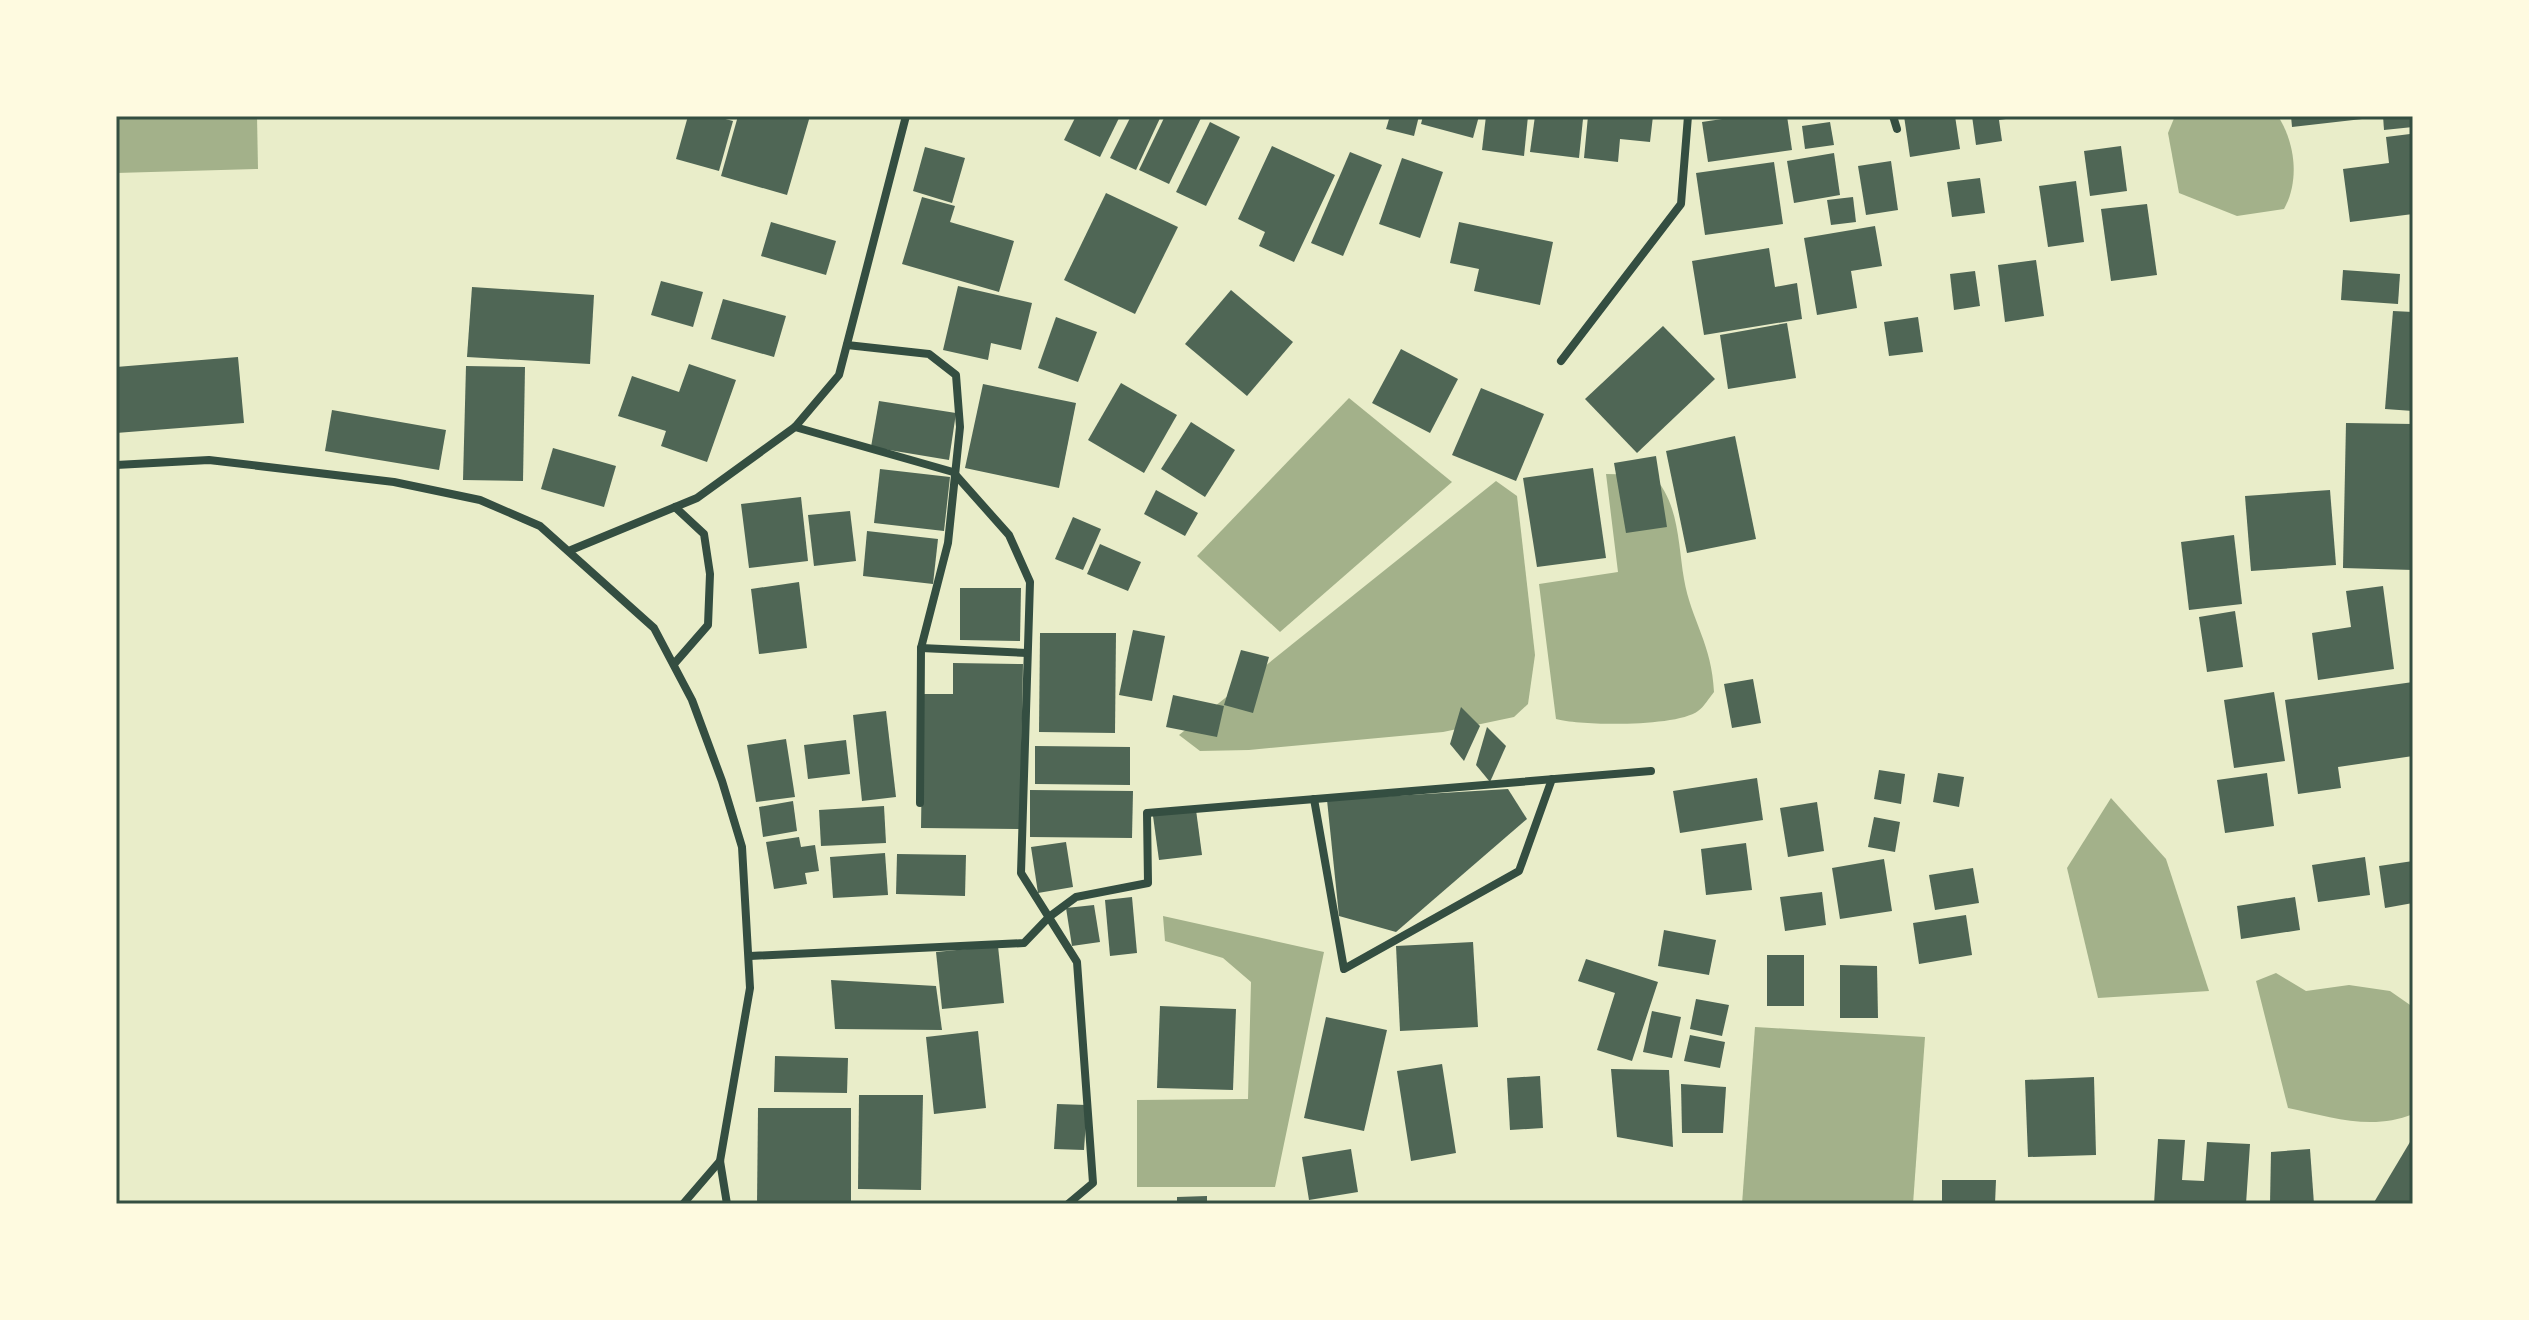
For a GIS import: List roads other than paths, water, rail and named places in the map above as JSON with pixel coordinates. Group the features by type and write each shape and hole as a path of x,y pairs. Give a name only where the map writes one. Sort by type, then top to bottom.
{"street":[{"path":"571,550 697,498 795,427 839,375 906,116"},
{"path":"1561,361 1681,204 1688,116"},
{"path":"1893,116 1897,129"},
{"path":"847,345 929,354 956,375 960,427 948,543 921,648 920,803"},
{"path":"795,427 953,472 1009,535 1030,582 1021,873 1077,962 1093,1183 1068,1204"},
{"path":"116,465 209,460 394,482 480,500 540,526 571,550 654,628 692,700 742,847 750,988 720,1161 727,1204"},
{"path":"674,664 708,625 710,574 704,534 675,507"},
{"path":"921,648 1027,653"},
{"path":"750,956 1024,943 1049,917 1076,897 1148,883 1147,813 1651,771"},
{"path":"1314,799 1344,969 1519,871 1552,779"},
{"path":"683,1204 720,1161"}]}
